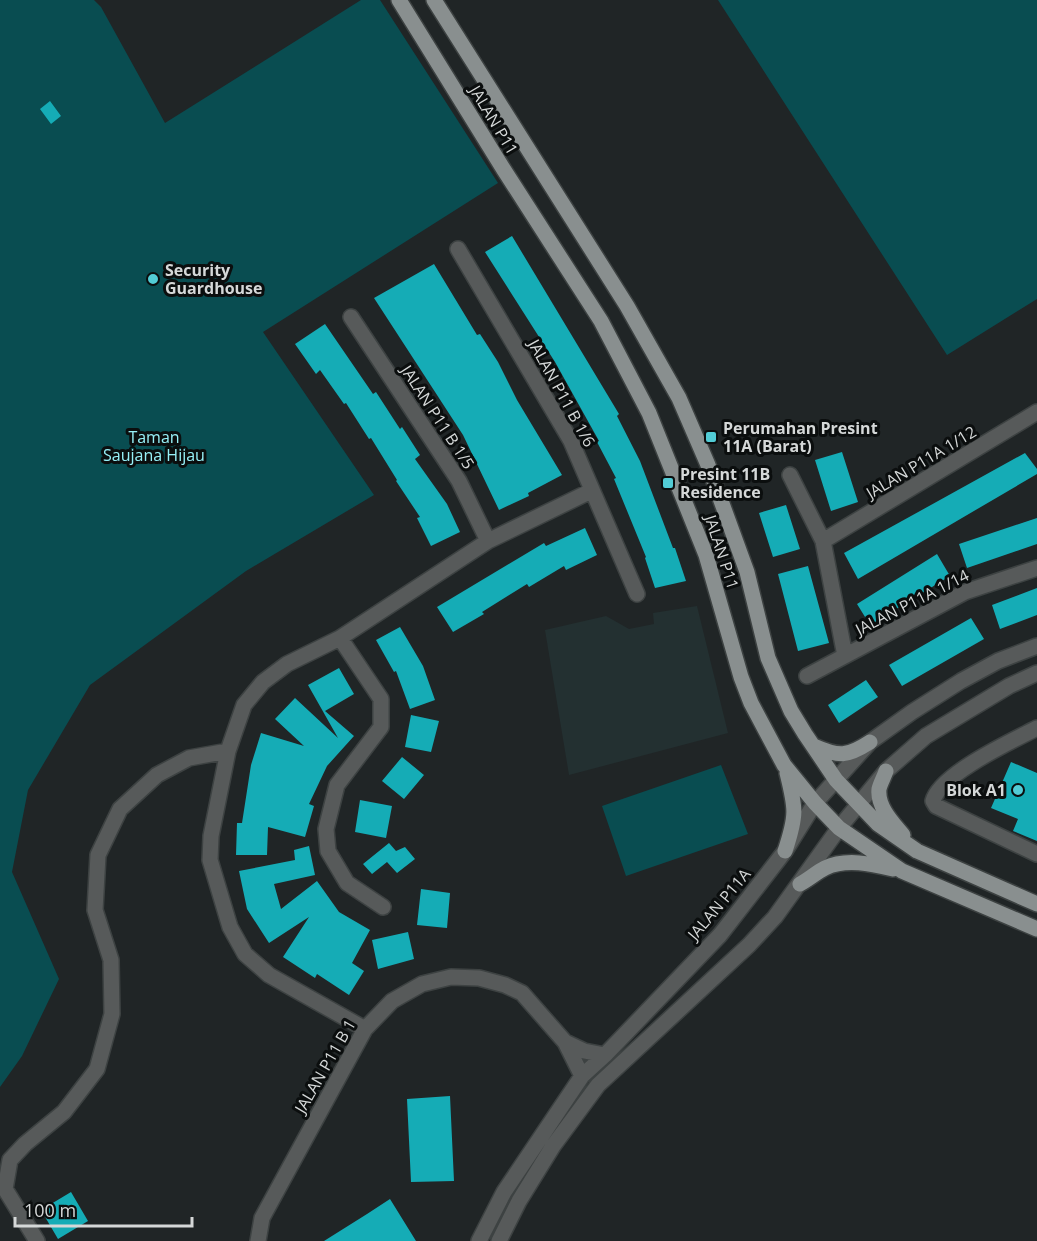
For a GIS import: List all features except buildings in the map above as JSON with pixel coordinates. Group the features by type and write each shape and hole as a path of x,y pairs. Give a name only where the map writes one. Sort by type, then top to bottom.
{"main road":[{"name":"JALAN P11","path":"399,0 601,321 649,413 706,555 750,703 784,765 838,828 902,871 1037,929"},
{"name":"JALAN P11","path":"434,0 627,306 679,398 708,465 747,572 768,658 791,711 836,780 878,824 917,851 1037,904"},
{"path":"814,746 833,754 845,755 870,742"},
{"path":"784,765 795,802 794,823 785,851"},
{"path":"886,771 879,789 881,803 891,820 917,851"},
{"path":"800,884 827,867 850,863 871,864 902,871"}],"street":[{"name":"JALAN P11 B 1/6","path":"458,249 571,441 637,594"},
{"name":"JALAN P11 B 1/5","path":"351,317 459,481 488,541"},
{"name":"JALAN P11A 1/12","path":"823,542 1037,412"},
{"path":"790,475 823,542 845,656"},
{"path":"365,1029 269,975 245,954 230,927 210,860 210,836 228,751 244,705 263,682 287,664 339,638 488,541 591,491"},
{"name":"JALAN P11A 1/14","path":"807,676 965,592 1037,568"},
{"path":"339,638 381,699 381,727 338,785 326,829 328,851 347,883 383,907"},
{"name":"JALAN P11A","path":"479,1241 504,1192 582,1076 720,935 785,851 815,803 870,742 961,681 998,661 1037,646"},
{"path":"499,1241 519,1201 553,1146 598,1085 749,945 775,917 838,828 886,771 926,736 1009,686 1037,673"},
{"path":"1037,728 1005,744 956,774 935,794 933,801 936,806 1037,854"},
{"path":"37,1241 5,1188 10,1160 64,1112 97,1069 112,1014 111,960 95,910 98,855 120,809 157,775 189,758 228,751"},
{"name":"JALAN P11 B 1","path":"258,1241 262,1218 365,1029 392,1001 422,984 451,977 479,978 505,985 522,993 565,1042 582,1076"},
{"name":"JALAN P11 B 1","path":"565,1042 584,1051 605,1055"}],"shaded area":[{"path":"697,606 728,733 569,775 545,630 606,616 629,629 654,624 653,613"}],"green space":[{"name":"Taman Saujana Hijau","path":"0,0 94,0 101,7 165,123 361,0 380,0 498,183 263,332 374,495 246,571 90,685 28,790 12,872 59,979 22,1056 0,1087"},
{"path":"718,0 1037,0 1037,299 947,355"},
{"path":"721,765 748,834 626,876 602,806"}],"place":[{"name":"Security Guardhouse","path":"153,279"},
{"name":"Perumahan Presint 11A (Barat)","path":"711,437"},
{"name":"Presint 11B Residence","path":"668,483"},
{"name":"Blok A1","path":"1018,790"}]}
